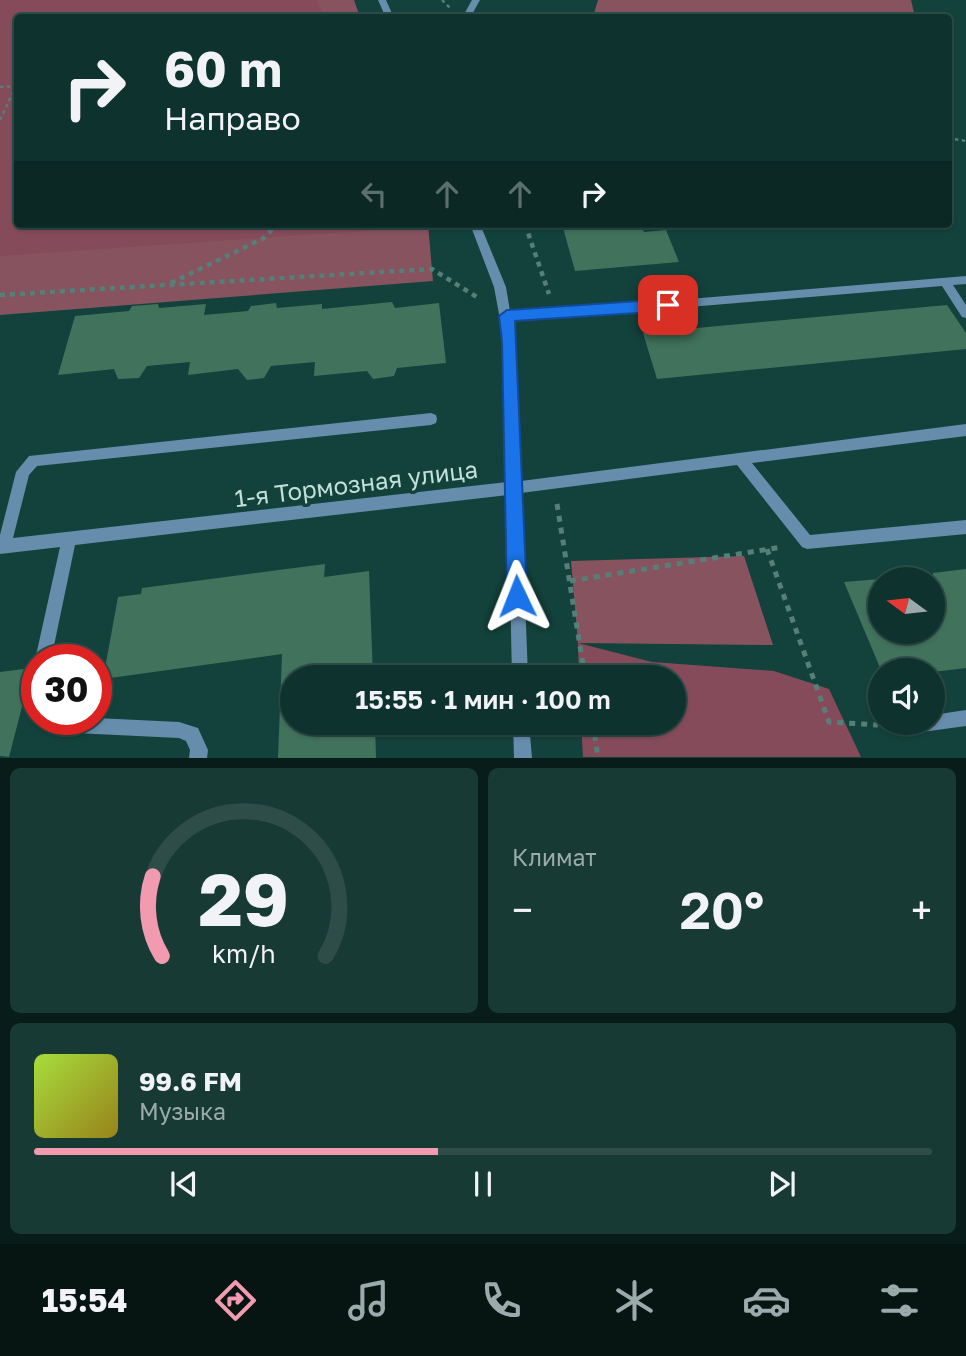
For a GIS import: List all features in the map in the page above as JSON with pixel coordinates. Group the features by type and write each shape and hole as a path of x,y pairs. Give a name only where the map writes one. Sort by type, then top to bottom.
{"street":[{"path":"477,228 500,287 510,341 520,665"},
{"path":"507,316 966,280"},
{"path":"945,282 966,314"},
{"path":"2,547 23,472 34,460 431,419"},
{"name":"1-я Тормозная улица","path":"2,547 513,488 966,430"},
{"path":"740,458 807,542 966,527"},
{"path":"46,644 69,539"},
{"path":"945,721 966,719"},
{"path":"112,727 179,730 192,734 199,750 198,758"},
{"path":"522,735 523,758"}],"path":[{"path":"0,120 14,92"},
{"path":"167,285 264,238 273,228"},
{"path":"526,228 557,314"},
{"path":"0,295 432,269 507,316"},
{"path":"554,482 584,665"},
{"path":"570,581 807,542"},
{"path":"766,549 829,722 868,725"},
{"path":"595,735 598,758"}],"shaded area":[{"path":"0,0 354,0 359,14 14,14 14,228 428,228 433,281 0,315"},
{"path":"0,0 316,0 323,14 14,14 14,228 390,229 0,256"},
{"path":"598,0 911,0 914,14 594,14"},
{"path":"744,556 773,645 578,643 571,561"},
{"path":"578,643 652,662 774,671 829,689 861,757 583,757 582,735 686,735 686,665 579,665"}],"building":[{"path":"563,228 642,228 644,232 666,230 679,262 575,271"},
{"path":"392,302 395,308 439,303 446,363 397,368 394,376 373,379 367,371 314,376 315,362 271,366 264,378 247,380 238,369 188,375 190,362 147,366 139,378 118,379 114,369 58,375 75,316 129,311 132,306 158,304 159,308 206,304 204,315 248,311 251,306 276,303 277,308 322,304 322,309"},
{"path":"947,305 966,333 966,349 657,379 643,333"},
{"path":"325,564 324,577 369,571 373,665 282,665 282,654 112,678 112,644 109,644 118,597 141,594 142,588"},
{"path":"966,569 966,668 945,671 945,658 876,658 870,644 945,644 945,572"},
{"path":"868,580 868,639 844,582"},
{"path":"21,669 21,711 9,757 0,756 0,672"},
{"path":"280,706 280,735 375,735 376,758 278,758"}],"route":[{"path":"517,596 510,341 507,316 668,305"}]}
